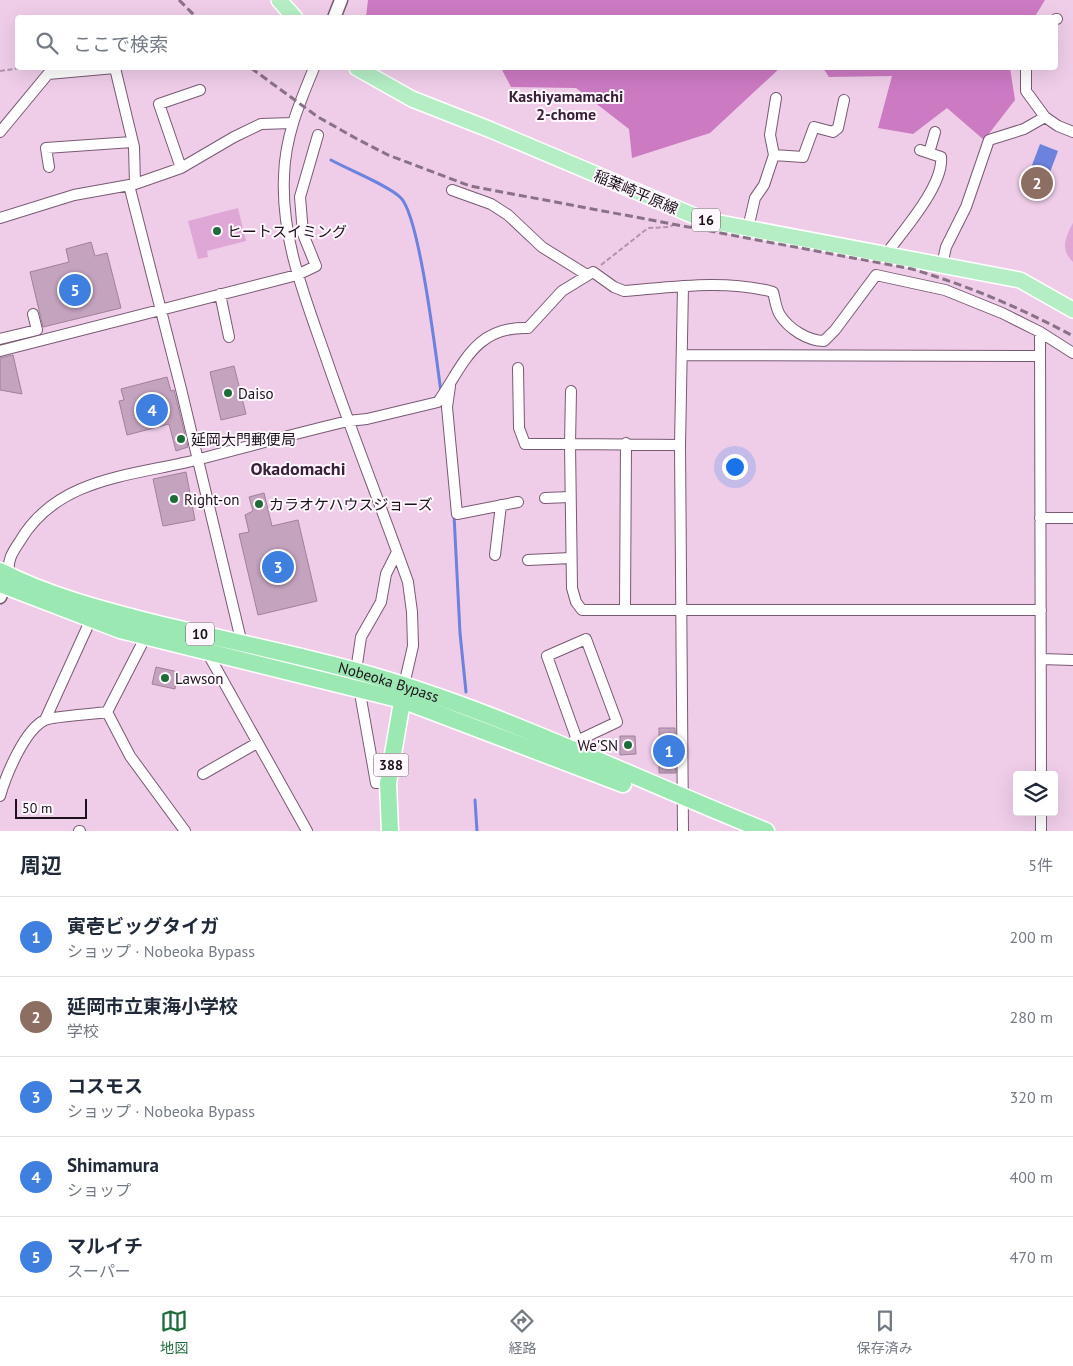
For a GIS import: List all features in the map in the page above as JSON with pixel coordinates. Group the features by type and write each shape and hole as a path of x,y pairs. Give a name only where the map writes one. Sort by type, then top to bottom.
{"highway":[{"name":"Nobeoka Bypass","path":"3,579 91,619 146,636 361,689 403,692 493,716 572,743 738,831"},
{"name":"Nobeoka Bypass","path":"3,579 103,610 356,671 403,692 683,803 766,831"},
{"name":"388","path":"390,831 388,783 403,692"}],"main road":[{"path":"279,0 292,15"},
{"name":"稲葉崎平原線","path":"361,70 412,99 491,130 704,220 1020,280 1073,310"}],"street":[{"path":"335,15 341,0"},
{"path":"0,132 48,74 93,70"},
{"path":"115,70 132,142 132,185 242,644"},
{"path":"313,70 292,123 284,176 284,216 297,275 348,421 408,582 412,612 413,646 403,692"},
{"path":"1026,70 1026,91 1045,117 1058,126 1073,132"},
{"path":"182,168 159,104 200,90"},
{"path":"748,228 755,198 764,185 774,155 770,135 776,98"},
{"path":"774,155 803,157 814,127 833,132 838,128 844,100"},
{"path":"942,265 946,247 966,207 989,140 1024,129 1045,117"},
{"path":"0,218 74,195 132,185 182,168 234,136 261,124 292,123"},
{"path":"886,254 928,196 941,164 940,157 924,151 935,132"},
{"path":"0,351 297,275 316,266 303,234 300,197 318,135"},
{"path":"49,167 46,148 132,142"},
{"path":"452,190 491,204 508,215 542,247 614,287 624,290 683,286 753,287 773,292 779,314 786,322 813,341 824,341 835,330 876,275 945,290 1002,313 1040,332 1073,353"},
{"path":"3,579 27,528 46,507 91,483 199,459 348,421 367,419 438,402 475,347 487,336 497,330 528,328 562,291 590,273"},
{"path":"683,286 680,445 683,831"},
{"path":"220,294 229,336"},
{"path":"0,339 37,330 33,314"},
{"path":"1040,332 1042,771"},
{"path":"682,354 1040,356"},
{"path":"518,368 519,428 525,444 626,443 680,445"},
{"path":"448,386 447,407 457,514 518,502"},
{"path":"571,392 570,497 572,588 576,602 582,610 625,608 1041,610"},
{"path":"625,608 626,443"},
{"path":"545,498 570,497"},
{"path":"496,555 502,505"},
{"path":"1040,518 1073,518"},
{"path":"388,783 376,783 361,689 356,671 362,637 381,602 386,574 397,552"},
{"path":"0,553 3,579"},
{"path":"528,560 571,558"},
{"path":"0,796 3,783 26,737 45,720 91,619"},
{"path":"107,712 146,636"},
{"path":"586,639 617,722 572,743 546,656 586,639"},
{"path":"207,652 306,831"},
{"path":"1041,659 1073,660"},
{"path":"45,720 107,712"},
{"path":"107,712 130,756 185,831"},
{"path":"203,774 257,743"},
{"path":"1041,816 1041,831"}],"path":[{"path":"0,71 15,69"},
{"path":"590,273 648,228 669,227 676,224 683,212"}],"shaded area":[{"path":"368,0 1045,0 1036,15 366,15"},
{"path":"502,70 778,70 710,133 632,158 629,129 576,88 511,87"},
{"path":"824,70 1010,70 1015,100 984,140 947,108 913,134 878,128 892,76 829,77"},
{"name":"ヒートスイミング","path":"238,208 246,241 207,251 208,257 198,259 188,221"},
{"path":"1073,223 1073,262 1066,253 1065,243"}],"water":[{"path":"1040,144 1058,151 1041,196 1023,189"}],"building":[{"path":"91,242 95,256 107,253 121,308 43,327 30,272 69,262 66,249"},
{"path":"13,355 22,394 0,390 0,358"},
{"name":"Daiso","path":"234,366 246,414 221,420 210,372"},
{"path":"167,377 171,391 174,390 188,447 176,451 169,424 127,435 119,401 124,400 121,389"},
{"name":"Right-on","path":"186,472 195,520 163,526 153,479"},
{"path":"264,493 272,526 298,520 317,601 258,615 239,534 249,532 245,515 253,511 249,497"},
{"name":"Lawson","path":"156,667 178,672 175,689 152,684"},
{"path":"659,728 675,728 676,773 659,773"},
{"name":"We'SN","path":"620,736 635,736 636,754 620,755"}],"waterway":[{"path":"331,160 395,193 401,198 408,211 421,259 441,392"},
{"path":"454,515 460,633 466,692"},
{"path":"475,800 477,831"}],"railway":[{"path":"179,0 194,15"},
{"path":"254,70 318,117 357,139 388,155 470,186 912,269 994,298 1073,336"}],"place":[{"name":"延岡市立東海小学校","path":"1037,183"},
{"name":"ヒートスイミング","path":"217,231"},
{"name":"マルイチ","path":"75,290"},
{"name":"Daiso","path":"228,393"},
{"name":"Shimamura","path":"152,410"},
{"name":"延岡大門郵便局","path":"181,439"},
{"name":"Right-on","path":"174,499"},
{"name":"カラオケハウスジョーズ","path":"259,504"},
{"name":"コスモス","path":"278,567"},
{"name":"Lawson","path":"165,678"},
{"name":"We'SN","path":"628,745"},
{"name":"寅壱ビッグタイガ","path":"669,751"}],"district":[{"name":"Kashiyamamachi 2-chome","path":"566,105"},
{"name":"Okadomachi","path":"298,468"}]}
